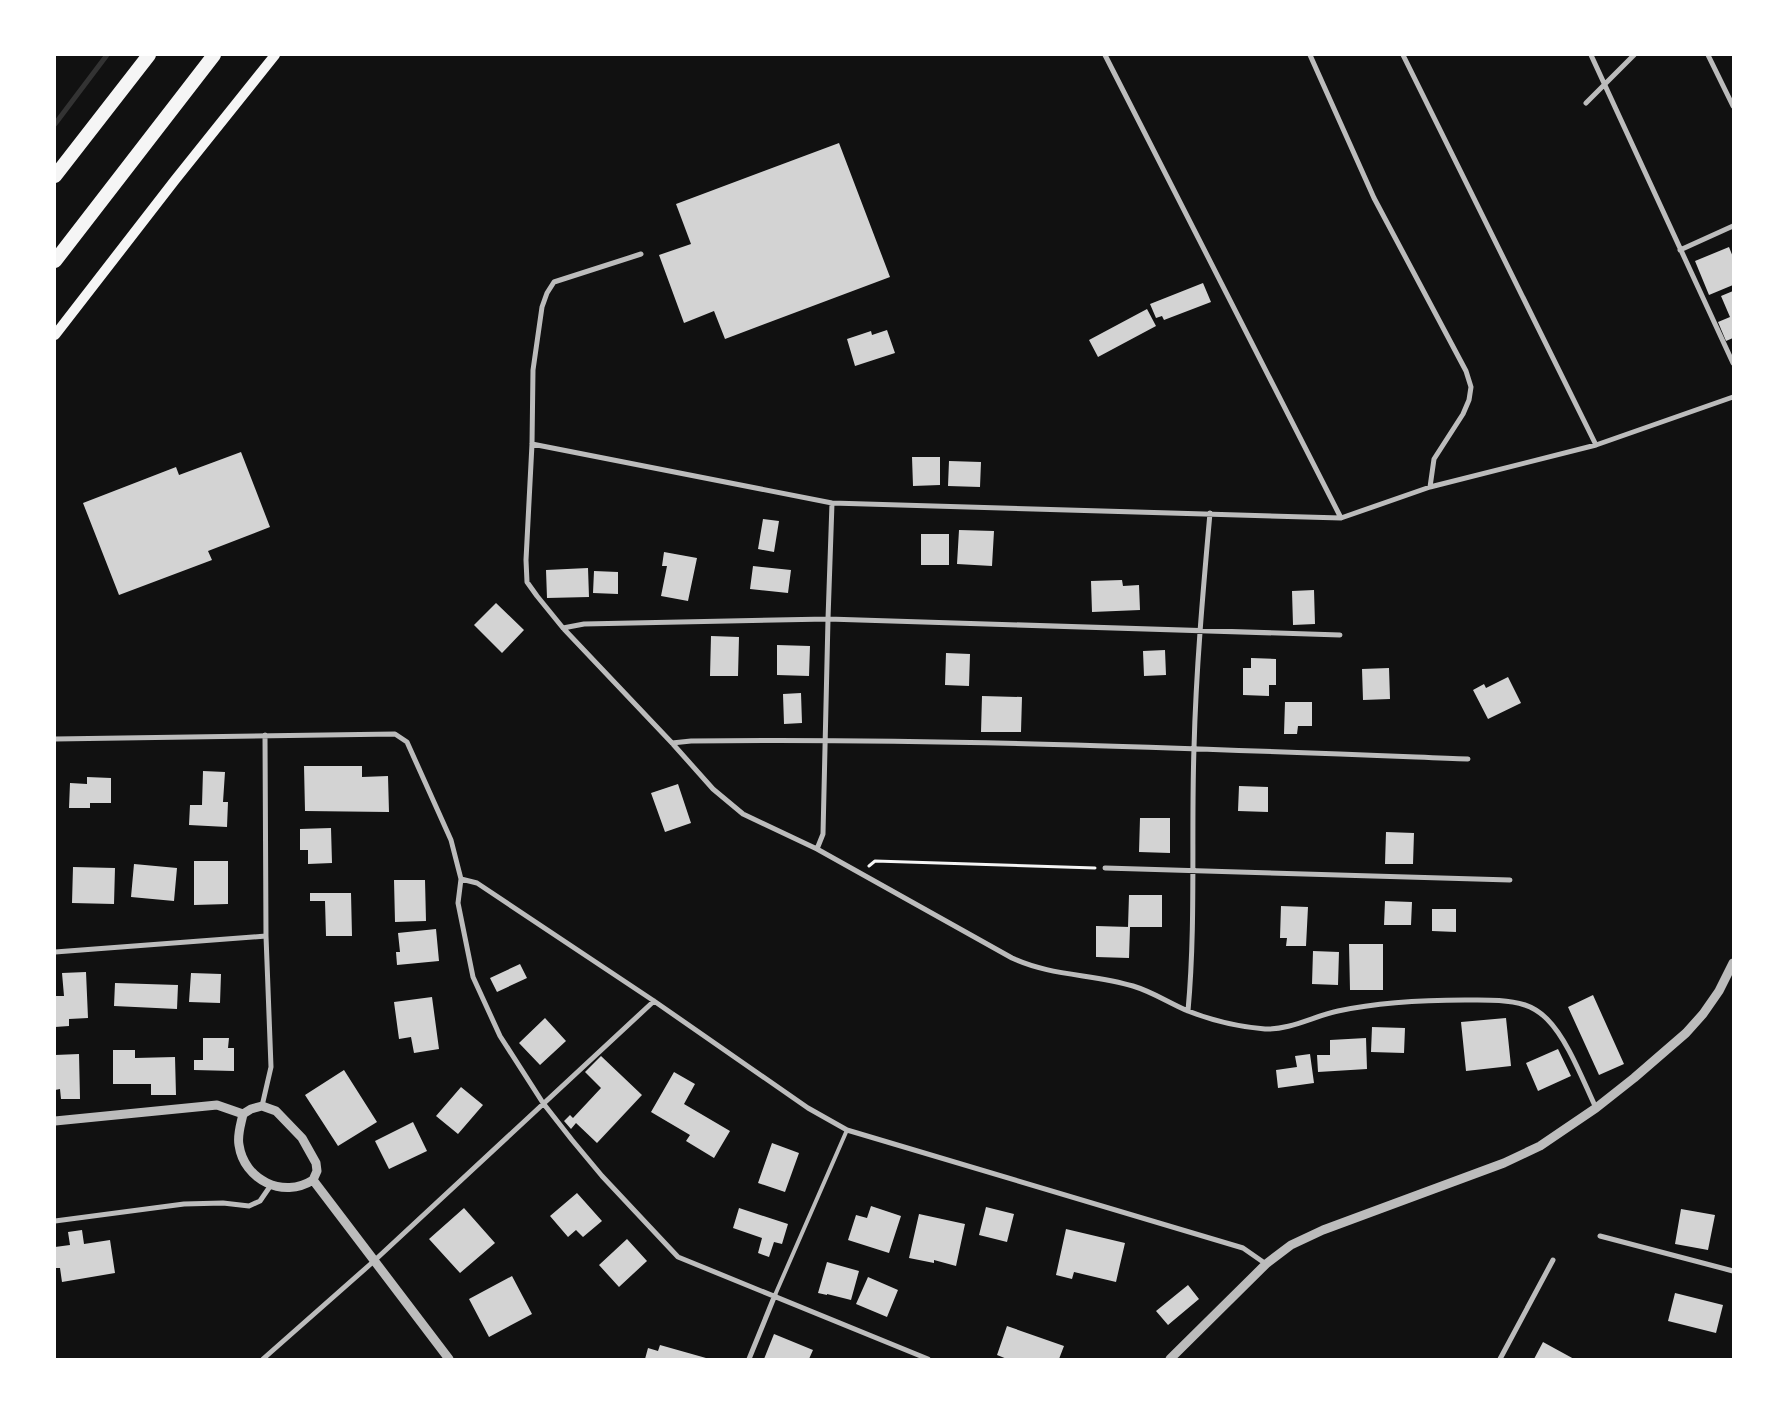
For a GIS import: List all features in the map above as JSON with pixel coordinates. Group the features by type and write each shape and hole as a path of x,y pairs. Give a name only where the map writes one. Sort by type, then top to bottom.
{"highway":[{"path":"55,176 149,55"},
{"path":"55,261 214,55"}],"main road":[{"path":"55,335 275,55"}],"street":[{"path":"1105,55 1341,518"},
{"path":"1310,55 1374,198 1466,371 1471,387 1469,400 1463,414 1434,460 1430,487"},
{"path":"1403,55 1596,445"},
{"path":"1590,55 1733,363"},
{"path":"1586,103 1634,55"},
{"path":"1708,55 1733,106"},
{"path":"1680,250 1733,226"},
{"path":"641,254 554,282 546,293 542,307 533,370 532,444 526,560 527,582 536,596 563,628 713,789 742,814 817,849 995,950 1025,964 1132,986 1210,1018 1252,1028 1267,1029 1282,1028 1331,1012 1370,1004 1427,1000 1516,1002 1537,1010 1553,1025 1563,1041 1596,1108"},
{"path":"532,444 832,503 1341,518 1430,487 1596,445 1733,397"},
{"path":"817,849 823,834 832,503"},
{"path":"1188,1010 1194,871 1194,749 1200,630 1210,513"},
{"path":"563,628 584,624 828,619 1340,635"},
{"path":"55,739 395,734 407,742 451,840 461,879 458,903 472,977 500,1036 561,1128 602,1176 678,1256 708,1270 775,1295 928,1359"},
{"path":"262,1106 271,1067 266,936 266,735"},
{"path":"672,743 691,741 825,740 1194,749 1468,759"},
{"path":"1105,868 1510,880"},
{"path":"461,879 477,883 654,1000 808,1108 847,1130 1243,1248 1266,1264"},
{"path":"55,952 266,936"},
{"path":"1170,1359 1266,1264 1291,1246 1323,1230 1524,1154 1554,1137 1596,1108 1656,1061 1686,1033 1703,1014 1719,990 1733,963"},
{"path":"263,1359 374,1261 654,1000"},
{"path":"55,1121 217,1105 243,1114"},
{"path":"262,1106 276,1111 302,1138 316,1163 317,1171 313,1180 294,1188 271,1185 257,1178 244,1163 238,1143 243,1114 251,1109 262,1106"},
{"path":"313,1180 450,1359"},
{"path":"55,1221 184,1204 249,1206 260,1201 271,1185"},
{"path":"1600,1236 1733,1271"},
{"path":"1500,1359 1552,1260"},
{"path":"749,1359 775,1295"}],"lane":[{"path":"775,1295 847,1130"}],"path":[{"path":"861,874 874,861 1105,868"}],"building":[{"path":"839,143 890,277 725,339 714,311 684,323 659,255 691,244 676,204"},
{"path":"1729,247 1733,257 1733,285 1709,295 1695,261"},
{"path":"1203,283 1211,302 1164,320 1162,316 1156,318 1150,304"},
{"path":"1733,291 1733,338 1726,341 1718,322 1730,317 1721,296"},
{"path":"1147,309 1156,326 1098,357 1089,340"},
{"path":"887,330 895,353 855,366 847,339 871,331 872,335"},
{"path":"241,452 270,527 208,551 212,560 119,595 83,503 176,467 179,475"},
{"path":"912,457 940,457 940,485 913,486"},
{"path":"949,461 981,462 980,487 948,486"},
{"path":"763,519 779,521 774,552 758,549"},
{"path":"959,530 994,531 992,566 957,564"},
{"path":"921,534 949,534 949,565 921,565"},
{"path":"664,552 697,558 688,601 661,596 667,566 662,566"},
{"path":"753,566 791,570 788,593 750,589"},
{"path":"588,568 589,597 547,598 546,570"},
{"path":"594,571 618,572 618,594 593,593"},
{"path":"1122,580 1123,586 1139,585 1140,610 1092,612 1091,581"},
{"path":"1314,590 1315,624 1293,625 1292,591"},
{"path":"496,603 524,630 502,653 474,625"},
{"path":"711,636 739,637 738,676 710,676"},
{"path":"777,645 810,646 809,676 777,675"},
{"path":"1165,650 1166,675 1144,676 1143,651"},
{"path":"946,653 970,654 969,686 945,685"},
{"path":"1251,658 1276,659 1276,685 1269,685 1269,696 1243,695 1243,668 1251,668"},
{"path":"1389,668 1390,699 1363,700 1362,669"},
{"path":"1508,677 1521,703 1488,719 1473,690 1484,684 1486,688"},
{"path":"801,693 802,723 784,724 783,694"},
{"path":"982,696 1022,697 1021,732 981,732"},
{"path":"1285,702 1312,702 1312,726 1298,726 1297,734 1284,734"},
{"path":"304,766 362,766 362,777 388,776 389,812 305,811"},
{"path":"203,771 225,772 223,802 228,802 227,827 189,825 190,805 202,805"},
{"path":"87,777 111,778 111,803 90,803 90,808 69,808 70,783 87,784"},
{"path":"678,784 691,823 665,832 651,793"},
{"path":"1239,786 1268,787 1268,812 1238,811"},
{"path":"1140,818 1170,818 1170,853 1139,852"},
{"path":"331,828 332,863 308,864 308,850 300,850 300,829"},
{"path":"1386,832 1414,833 1413,864 1385,864"},
{"path":"194,861 228,861 228,904 194,905"},
{"path":"134,864 177,868 174,901 131,897"},
{"path":"73,867 115,868 114,904 72,903"},
{"path":"394,880 425,880 426,921 395,922"},
{"path":"310,893 351,893 352,936 326,936 325,901 310,901"},
{"path":"1129,895 1162,895 1162,927 1128,927"},
{"path":"1385,901 1412,902 1411,925 1384,925"},
{"path":"1281,906 1308,907 1306,946 1286,946 1287,938 1280,938"},
{"path":"1432,909 1456,909 1456,932 1432,931"},
{"path":"1096,926 1130,927 1129,958 1096,957"},
{"path":"436,929 439,961 397,965 396,952 400,952 398,933"},
{"path":"1349,944 1383,944 1383,990 1350,990"},
{"path":"1313,951 1339,952 1338,985 1312,984"},
{"path":"520,964 527,978 497,992 490,978"},
{"path":"86,972 88,1018 69,1019 69,1026 55,1027 55,996 64,996 62,973"},
{"path":"191,973 221,974 220,1003 189,1002"},
{"path":"115,983 178,985 177,1009 114,1006"},
{"path":"1593,995 1624,1064 1599,1075 1568,1007"},
{"path":"432,997 439,1049 414,1053 411,1037 399,1039 394,1002"},
{"path":"545,1018 566,1041 540,1065 519,1043"},
{"path":"1506,1018 1511,1066 1466,1071 1461,1022"},
{"path":"1372,1027 1405,1028 1404,1053 1371,1052"},
{"path":"203,1038 229,1038 228,1048 234,1048 234,1071 194,1070 194,1060 203,1060"},
{"path":"1366,1038 1367,1069 1318,1072 1317,1055 1330,1055 1330,1040"},
{"path":"1558,1049 1571,1076 1538,1091 1526,1063"},
{"path":"113,1050 135,1050 135,1058 175,1057 176,1095 151,1095 151,1084 113,1084"},
{"path":"79,1054 80,1099 61,1099 60,1089 55,1090 55,1055"},
{"path":"1310,1054 1314,1083 1278,1088 1276,1070 1297,1067 1295,1056"},
{"path":"601,1056 642,1095 597,1143 576,1123 571,1129 564,1121 570,1115 573,1118 601,1088 585,1072"},
{"path":"344,1070 377,1122 338,1146 305,1095"},
{"path":"674,1072 695,1084 684,1104 730,1131 714,1158 686,1141 690,1135 651,1112"},
{"path":"461,1087 483,1105 458,1134 436,1116"},
{"path":"413,1122 427,1151 389,1169 375,1141"},
{"path":"772,1143 799,1153 785,1192 758,1183"},
{"path":"577,1193 602,1221 583,1237 576,1230 568,1237 550,1216"},
{"path":"871,1206 901,1216 889,1253 848,1240 856,1215 867,1218"},
{"path":"986,1207 1014,1214 1007,1242 979,1235"},
{"path":"464,1208 495,1243 460,1273 429,1239"},
{"path":"739,1208 788,1224 782,1244 774,1242 769,1257 758,1253 762,1238 733,1228"},
{"path":"1681,1209 1715,1215 1708,1250 1675,1244"},
{"path":"919,1214 965,1224 956,1266 934,1260 934,1263 909,1258"},
{"path":"1066,1229 1125,1243 1116,1282 1074,1272 1072,1279 1056,1275"},
{"path":"82,1230 84,1244 110,1240 115,1273 62,1282 60,1268 55,1268 55,1247 70,1245 68,1232"},
{"path":"627,1239 647,1261 619,1287 599,1265"},
{"path":"827,1262 859,1271 851,1300 818,1293"},
{"path":"512,1276 532,1314 489,1337 469,1299"},
{"path":"868,1277 898,1290 887,1317 856,1304"},
{"path":"1188,1285 1199,1299 1168,1325 1156,1311"},
{"path":"1675,1293 1723,1305 1716,1333 1668,1321"},
{"path":"1007,1326 1064,1346 1059,1359 1007,1359 997,1355"},
{"path":"774,1334 813,1350 809,1359 764,1359"},
{"path":"1543,1342 1574,1359 1534,1359"},
{"path":"660,1345 706,1359 645,1359 648,1348 658,1351"}],"waterway":[{"path":"55,124 107,55"}]}
